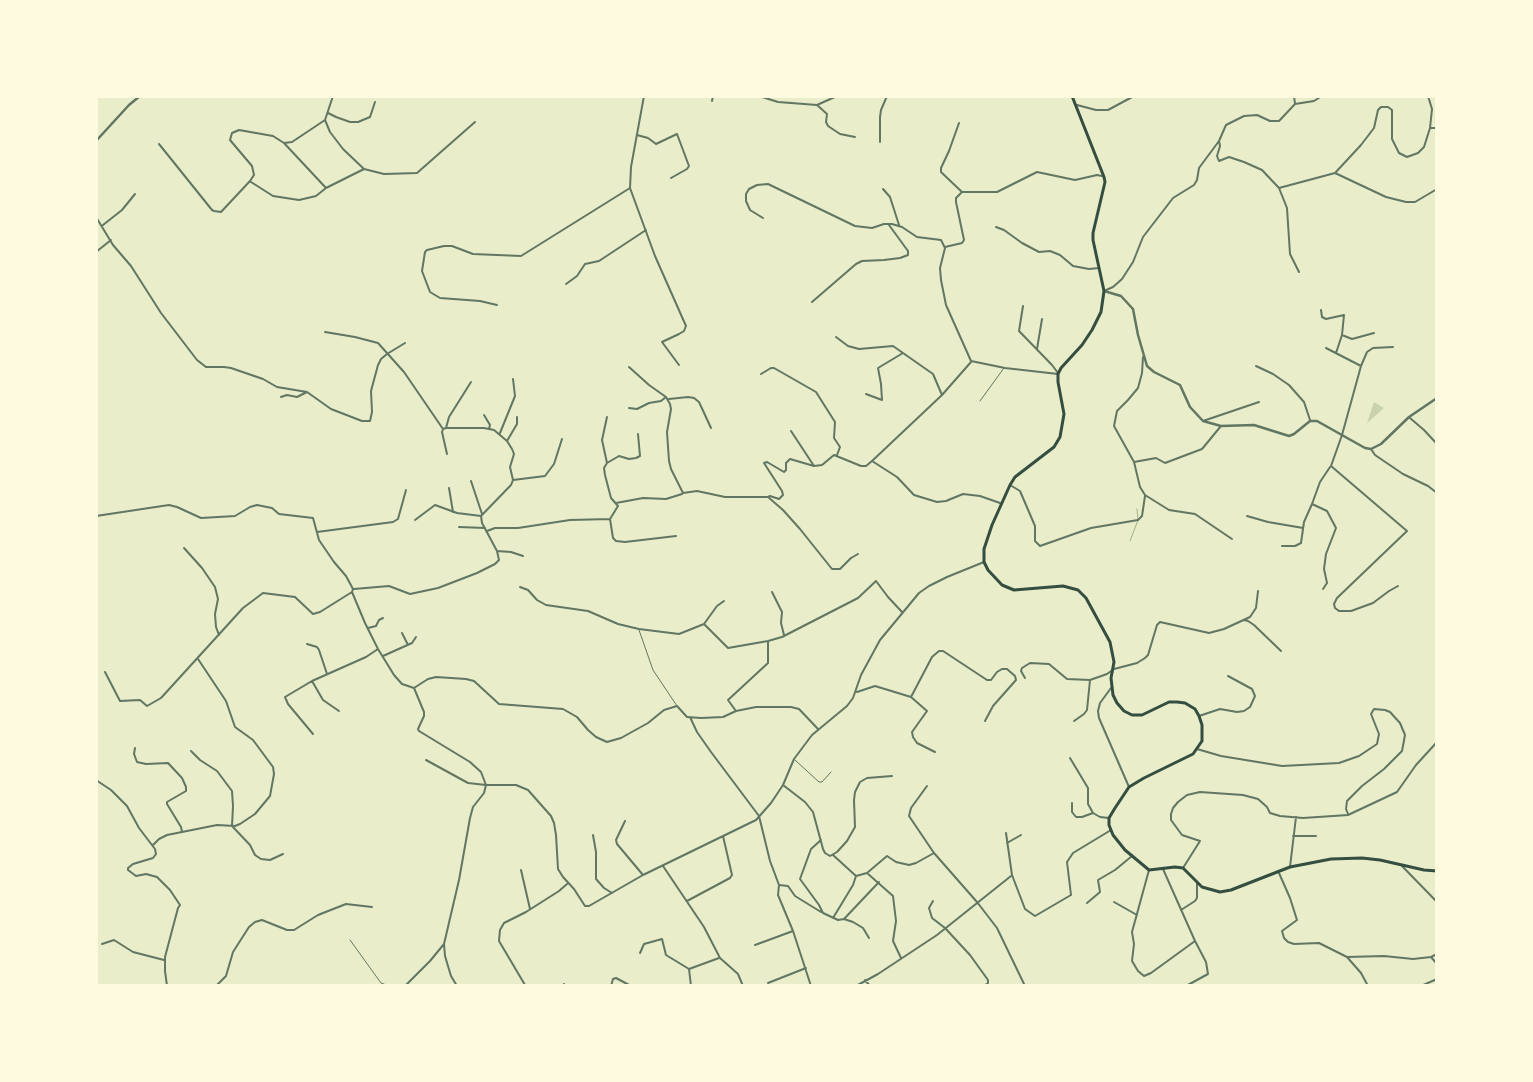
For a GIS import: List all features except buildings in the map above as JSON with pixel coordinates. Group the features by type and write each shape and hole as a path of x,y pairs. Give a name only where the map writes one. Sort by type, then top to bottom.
{"main road":[{"path":"1072,96 1105,182 1093,233 1104,291 1101,312 1092,330 1058,374 1064,414 1060,437 1054,447 1015,477 1010,484 1000,503 984,549 984,562 988,570 1002,585 1014,590 1063,586 1078,590 1086,598 1109,639 1114,669 1111,678 1112,695 1116,703 1124,711 1132,715 1142,715 1169,702 1177,702 1185,703 1195,709 1199,716 1202,725 1202,741 1193,754 1144,778 1129,788 1109,818 1108,825 1111,830 1132,856 1150,870 1175,866 1183,868 1202,887 1220,892 1231,890 1290,867 1331,859 1362,858 1437,871"}],"street":[{"path":"96,141 129,105 140,96"},
{"path":"284,142 292,142 324,120 333,96"},
{"path":"644,96 631,168 630,188 655,256 686,326 684,331 662,342 679,364"},
{"path":"712,96 712,101"},
{"path":"759,96 778,102 817,105 837,96"},
{"path":"880,142 881,110 888,96"},
{"path":"1077,105 1096,110 1108,110 1134,96"},
{"path":"1294,96 1294,104"},
{"path":"1104,291 1113,287 1122,279 1133,262 1143,237 1173,198 1194,185 1197,180 1198,168 1219,141 1226,125 1244,116 1258,115 1270,121 1278,121 1294,104 1314,101 1322,96"},
{"path":"1279,188 1335,173 1374,128 1378,110 1381,107 1388,107 1392,110 1392,139 1399,154 1407,157 1418,153 1424,147 1430,128 1432,110 1428,96"},
{"path":"328,113 350,122 358,122 370,117 375,102"},
{"path":"817,105 827,114 826,122 828,126 840,134 854,137"},
{"path":"324,120 330,132 364,169 384,174 417,173 475,122"},
{"path":"959,123 941,172 962,192 998,192 1037,172 1075,180 1097,175 1104,177"},
{"path":"1430,128 1437,128"},
{"path":"159,144 212,210 220,212 250,182 254,175 252,166 230,140 232,133 239,130 273,136 284,142 326,188"},
{"path":"637,136 648,138 656,144 677,134 689,166 671,178"},
{"path":"1219,141 1220,146 1217,156 1219,160 1229,157 1262,170 1279,188 1287,208 1290,254 1299,272"},
{"path":"250,182 273,196 299,200 316,196 326,188 364,169"},
{"path":"1335,173 1386,197 1406,202 1415,202 1437,188"},
{"path":"763,218 750,210 746,201 746,194 749,189 757,185 768,184 855,226 872,228 889,224 899,226 917,237 940,240 945,247 940,274 946,305 971,361"},
{"path":"497,304 440,298 430,292 422,271 426,252 431,248 452,246 473,254 521,256 630,188"},
{"path":"884,189 890,198 899,226"},
{"path":"945,247 964,240 956,202 956,198 962,192"},
{"path":"102,226 122,210 135,194"},
{"path":"96,216 161,312 200,364 206,367 224,366 263,379 277,387 306,392 331,409 362,421 370,421 372,412 371,390 375,372 381,359 405,342"},
{"path":"812,302 862,261 906,257 908,251 889,224"},
{"path":"996,227 1039,252 1060,254 1073,266 1099,268"},
{"path":"566,284 576,276 585,264 599,261 646,230"},
{"path":"96,252 111,240"},
{"path":"1104,291 1121,296 1133,309 1143,356 1150,369 1180,385 1190,407 1203,421 1221,426 1254,425 1289,436 1310,421 1317,421 1371,449 1381,444 1409,417 1437,398"},
{"path":"1023,306 1019,330 1052,364 1058,374"},
{"path":"1322,310 1322,316 1326,320 1344,315 1342,335 1336,353"},
{"path":"1037,349 1042,319"},
{"path":"325,332 375,341 404,372 443,429 447,454"},
{"path":"1342,335 1352,339 1374,333"},
{"path":"836,337 848,346 859,349 891,345 934,374 942,395"},
{"path":"1282,546 1295,546 1301,543 1303,528 1320,482 1330,466 1342,435 1361,366 1369,350 1393,347"},
{"path":"1326,348 1361,366"},
{"path":"866,394 882,400 878,368 904,353"},
{"path":"1143,356 1142,374 1138,388 1117,411 1114,426 1134,462 1140,487 1145,495 1170,510 1194,514 1232,539"},
{"path":"971,361 1005,368 1058,374"},
{"path":"616,503 642,498 666,499 694,491 725,497 770,496 779,499 783,496 780,486 765,466 765,462 784,472 786,470 786,463 790,460 814,466 822,464 831,456 837,455 861,466 866,466 942,395 971,361"},
{"path":"1256,366 1273,374 1289,385 1304,402 1310,421"},
{"path":"629,367 667,398 671,409 667,432 669,461 671,469 684,493"},
{"path":"761,374 774,368 819,396 834,422 834,438 840,447 837,455"},
{"path":"500,434 515,396 513,379"},
{"path":"446,428 449,416 471,382"},
{"path":"281,397 288,395 297,396 306,392"},
{"path":"629,408 637,409 648,403 667,398 694,398 699,402 711,428"},
{"path":"1203,421 1259,402"},
{"path":"484,415 490,425 489,429"},
{"path":"607,417 602,440 607,463"},
{"path":"1409,417 1437,444"},
{"path":"507,441 518,418"},
{"path":"1134,462 1156,458 1165,463 1202,450 1221,426"},
{"path":"443,429 489,429 500,434 507,441 514,454 510,467 513,480 508,489 481,515"},
{"path":"791,431 814,466"},
{"path":"638,434 640,456 636,458 619,456 607,463 604,468 611,498 618,506 610,519 613,538 616,541 625,542 676,536"},
{"path":"513,480 545,476 554,464 562,439"},
{"path":"1371,449 1374,455 1437,493"},
{"path":"872,461 897,477 914,495 937,502 946,501 963,494 980,496 1000,503"},
{"path":"1330,466 1407,531 1337,598 1334,604 1335,608 1339,611 1351,611 1363,607 1377,601 1398,586"},
{"path":"105,672 120,701 140,700 147,706 161,698 243,608 263,592 295,598 313,614 320,612 353,591 389,586 410,594 438,588 495,564 499,560 497,551 486,530 471,481"},
{"path":"1010,484 1020,491 1035,526 1035,540 1040,546 1091,528 1138,520 1142,516 1145,495"},
{"path":"449,488 453,512"},
{"path":"316,532 393,522 398,519 406,490"},
{"path":"768,497 796,523 832,569 840,569 858,554"},
{"path":"1312,504 1327,511 1336,528 1326,554 1324,569 1327,583 1323,589"},
{"path":"96,516 169,505 178,507 201,518 235,516 250,507 266,506 279,514 313,518 316,532 324,548 346,576 382,656 398,680 402,684 414,688 424,712 419,731 470,762 480,772 486,785 484,793 473,807 470,818 459,880 444,944 445,956 451,976 457,986"},
{"path":"415,520 436,505 453,512 481,515"},
{"path":"1247,516 1303,528"},
{"path":"459,527 486,530 518,528 570,520 610,519"},
{"path":"184,548 215,586 218,599 215,614 216,627 219,635"},
{"path":"497,551 511,552 523,556"},
{"path":"426,760 468,782 486,785 516,785 528,790 551,816 556,835 558,869 567,884 574,889 585,906 589,906 643,875 747,825 759,816 771,804 783,785 794,760 812,734 847,706 856,692 861,675 871,655 902,612 928,586 984,562"},
{"path":"704,624 728,648 768,641 784,636 858,598 876,581 902,612"},
{"path":"520,587 528,590 537,600 546,605 588,611 618,624 639,629 679,634 704,624 717,606 724,601"},
{"path":"1025,678 1021,672 1022,668 1030,664 1048,664 1067,679 1090,680 1107,674 1114,669 1137,663 1148,655 1157,625 1160,622 1209,633 1224,629 1250,617 1256,608 1258,591"},
{"path":"772,592 782,612 784,636"},
{"path":"368,628 376,626 379,620 383,618"},
{"path":"1241,620 1248,621 1254,625 1281,651"},
{"path":"402,633 408,645"},
{"path":"382,656 412,643 416,636"},
{"path":"736,711 728,700 768,663 768,641"},
{"path":"307,644 320,650 327,674"},
{"path":"313,734 288,704 285,697 312,681 378,649"},
{"path":"911,696 932,656 939,651 943,651 987,680 991,680 1002,669 1007,669 1015,676 1016,680 993,706 985,721"},
{"path":"153,846 162,837 220,824 232,826 245,821 255,814 270,796 274,770 253,740 235,727 224,697 197,658"},
{"path":"414,688 428,679 442,676 474,681 499,704 563,710 577,718 592,734 607,742 621,738 648,723 664,710 677,706 687,717 722,717 736,711 756,707 791,707 799,709 818,729"},
{"path":"1199,716 1220,709 1237,712 1244,711 1250,707 1254,696 1252,689 1228,676"},
{"path":"1074,721 1087,710 1090,680"},
{"path":"312,681 323,700 339,711"},
{"path":"856,692 875,686 911,696 927,711 912,732 913,737 917,743 935,752"},
{"path":"1112,687 1100,703 1099,718 1129,788"},
{"path":"1197,749 1221,756 1282,766 1339,763 1359,756 1377,744 1379,734 1371,714 1374,709 1390,712 1400,724 1405,735 1402,751 1347,801 1346,809 1348,815"},
{"path":"690,717 697,732 759,816 770,861 779,885 778,895 811,986"},
{"path":"1183,868 1200,841 1182,835 1171,820 1170,814 1178,802 1187,796 1200,792 1244,795 1258,800 1270,813 1296,817 1348,815 1397,792 1416,765 1437,742"},
{"path":"135,748 134,754 137,762 146,764 168,763 182,778 186,791 167,804 182,832"},
{"path":"191,751 200,760 217,771 232,791 232,826 248,842 257,857 270,860 283,854"},
{"path":"1070,758 1088,788 1088,804 1093,813 1100,817 1109,818"},
{"path":"833,855 847,841 855,827 854,800 855,792 860,782 867,778 892,776"},
{"path":"96,780 111,790 127,806 139,828 153,846 156,854 153,858 132,864 128,870 136,876 146,874 157,877 170,890 180,905 165,960 167,986"},
{"path":"783,785 805,802 813,812 825,853 830,856 833,855 856,876"},
{"path":"927,786 908,813 934,853 997,928 1026,986"},
{"path":"1072,803 1072,812 1076,817 1093,813"},
{"path":"1290,867 1296,817"},
{"path":"625,822 616,840 617,844 643,875"},
{"path":"1006,833 1012,875 1025,909 1032,915 1037,915 1071,895 1067,866 1069,857 1111,830"},
{"path":"593,835 596,852 596,879 604,888 612,893"},
{"path":"687,901 730,878 732,875 723,835"},
{"path":"1008,843 1021,836"},
{"path":"1293,836 1316,836"},
{"path":"820,840 811,849 800,879 823,913"},
{"path":"856,876 867,873 887,856 896,862 909,865 934,853"},
{"path":"1087,903 1100,892 1098,880 1115,870 1132,856"},
{"path":"1399,864 1437,902"},
{"path":"663,866 704,927 720,958 738,974 743,986"},
{"path":"1163,869 1206,962 1208,974 1186,986"},
{"path":"521,870 530,909"},
{"path":"1150,870 1132,932 1134,944 1132,961 1144,976 1195,941"},
{"path":"1279,872 1290,898 1296,920 1282,931 1284,938 1294,944 1319,943 1347,958 1361,974 1368,986"},
{"path":"867,873 893,896 896,921 893,941 901,958"},
{"path":"856,986 945,928 1012,875"},
{"path":"833,919 853,885 856,876"},
{"path":"844,919 879,882"},
{"path":"1181,910 1197,898 1197,883"},
{"path":"525,985 499,941 500,930 504,923 530,909 567,884"},
{"path":"779,885 788,886 795,896 833,919 844,919 853,922 863,928 869,938"},
{"path":"933,901 929,908 929,913 970,955 988,980 988,983 984,986"},
{"path":"1114,902 1137,915"},
{"path":"216,986 226,976 233,952 249,927 255,922 262,920 287,930 294,930 318,916 346,904 372,906"},
{"path":"755,945 792,931"},
{"path":"640,953 644,944 662,939 666,955 689,969"},
{"path":"102,944 114,940 133,952 165,960"},
{"path":"404,986 430,961 444,944"},
{"path":"1347,958 1384,956 1412,960 1431,957 1437,954"},
{"path":"1431,957 1437,964"},
{"path":"689,969 720,958"},
{"path":"768,983 806,968"},
{"path":"689,969 691,986"},
{"path":"611,986 613,979 616,978 631,986"},
{"path":"1421,986 1437,979"},
{"path":"865,980 870,986"}],"lane":[{"path":"980,401 1005,368"},
{"path":"639,629 653,670 677,706"},
{"path":"794,760 819,782 822,782 831,772"},
{"path":"350,940 381,983 389,986"}],"green space":[{"path":"1374,402 1384,408 1367,423"}],"waterway":[{"path":"1130,541 1138,520 1137,509"}]}
